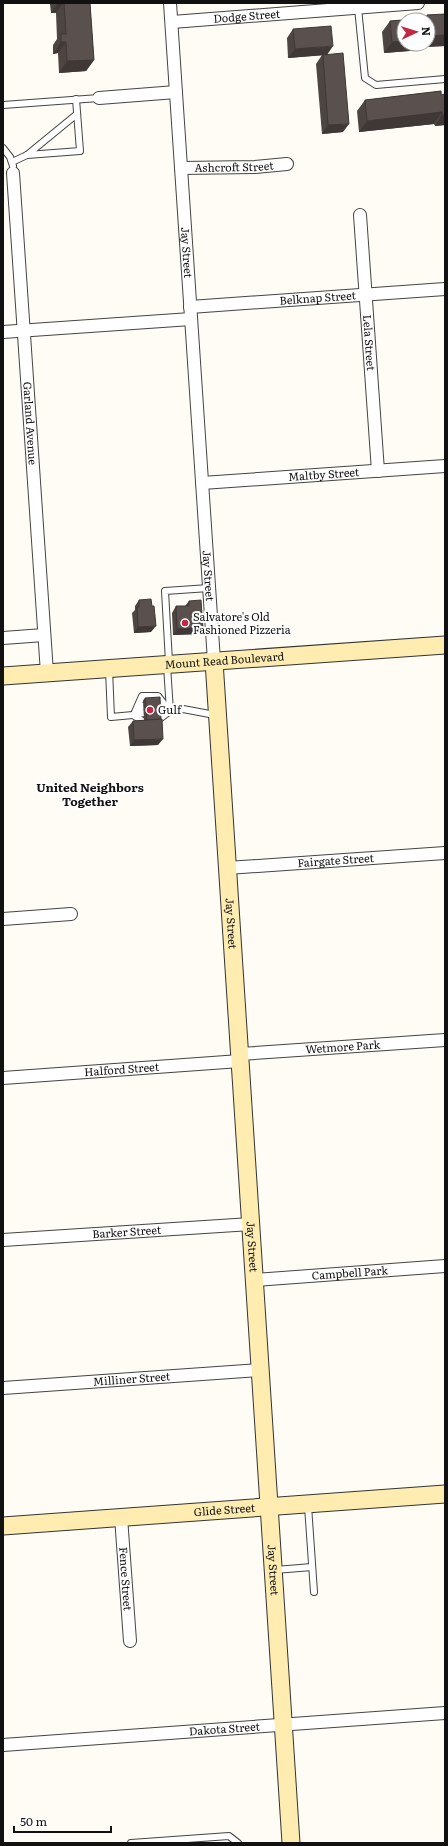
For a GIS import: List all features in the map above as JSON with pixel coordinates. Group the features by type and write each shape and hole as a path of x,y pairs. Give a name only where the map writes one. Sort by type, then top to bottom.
{"street":[{"name":"Jay Street","path":"170,3 291,1843"},
{"name":"Dodge Street","path":"172,22 324,7 358,8 418,3"},
{"path":"99,98 176,92"},
{"name":"Ashcroft Street","path":"181,168 255,167 287,164"},
{"name":"Garland Avenue","path":"13,168 47,673"},
{"name":"Lela Street","path":"360,215 378,471"},
{"name":"Belknap Street","path":"190,307 445,289"},
{"path":"3,332 191,320"},
{"name":"Maltby Street","path":"202,483 445,466"},
{"path":"3,638 44,635"},
{"name":"Mount Read Boulevard","path":"3,676 445,645"},
{"name":"Fairgate Street","path":"227,868 445,853"},
{"path":"3,919 71,914"},
{"name":"Wetmore Park","path":"240,1057 445,1040"},
{"name":"Halford Street","path":"3,1078 240,1057"},
{"name":"Barker Street","path":"3,1240 251,1224"},
{"name":"Campbell Park","path":"254,1280 445,1266"},
{"name":"Milliner Street","path":"3,1388 260,1370"},
{"name":"Glide Street","path":"3,1526 445,1494"},
{"name":"Fence Street","path":"122,1517 130,1641"},
{"name":"Dakota Street","path":"3,1744 445,1713"}],"lane":[{"path":"358,8 365,78 376,85 445,79"},
{"path":"3,105 99,98"},
{"path":"27,155 80,151 76,99"},
{"path":"3,148 13,168 77,114"},
{"path":"170,711 165,591 209,588"},
{"path":"109,669 111,717 144,713"},
{"path":"133,715 142,696 158,696 170,711"},
{"path":"133,715 143,706"},
{"path":"158,708 170,711 183,709 217,716"},
{"path":"158,720 170,711"},
{"path":"133,715 144,722"},
{"path":"308,1504 314,1592"},
{"path":"274,1570 312,1567"},
{"path":"131,1843 229,1836 238,1843"}],"building":[{"path":"64,3 90,3 94,60 67,61 66,42 61,42 61,34 66,34"},
{"path":"436,14 445,14 445,35 436,36"},
{"path":"390,21 396,21 396,42 392,42"},
{"path":"331,26 333,46 295,49 293,29"},
{"path":"343,53 349,124 328,125 323,55"},
{"path":"441,91 441,95 445,94 445,115 442,115 442,112 367,121 365,100"},
{"path":"151,599 152,606 154,606 156,626 138,627 137,607 139,607 139,600"},
{"name":"Salvatore's Old Fashioned Pizzeria","path":"201,600 203,628 177,629 176,606 189,606 189,601"},
{"path":"160,697 161,719 147,720 145,698"},
{"path":"162,719 163,739 134,740 133,721"}],"place":[{"name":"Salvatore's Old Fashioned Pizzeria","path":"185,623"},
{"name":"Gulf","path":"150,710"}],"district":[{"name":"United Neighbors Together","path":"90,795"}]}
